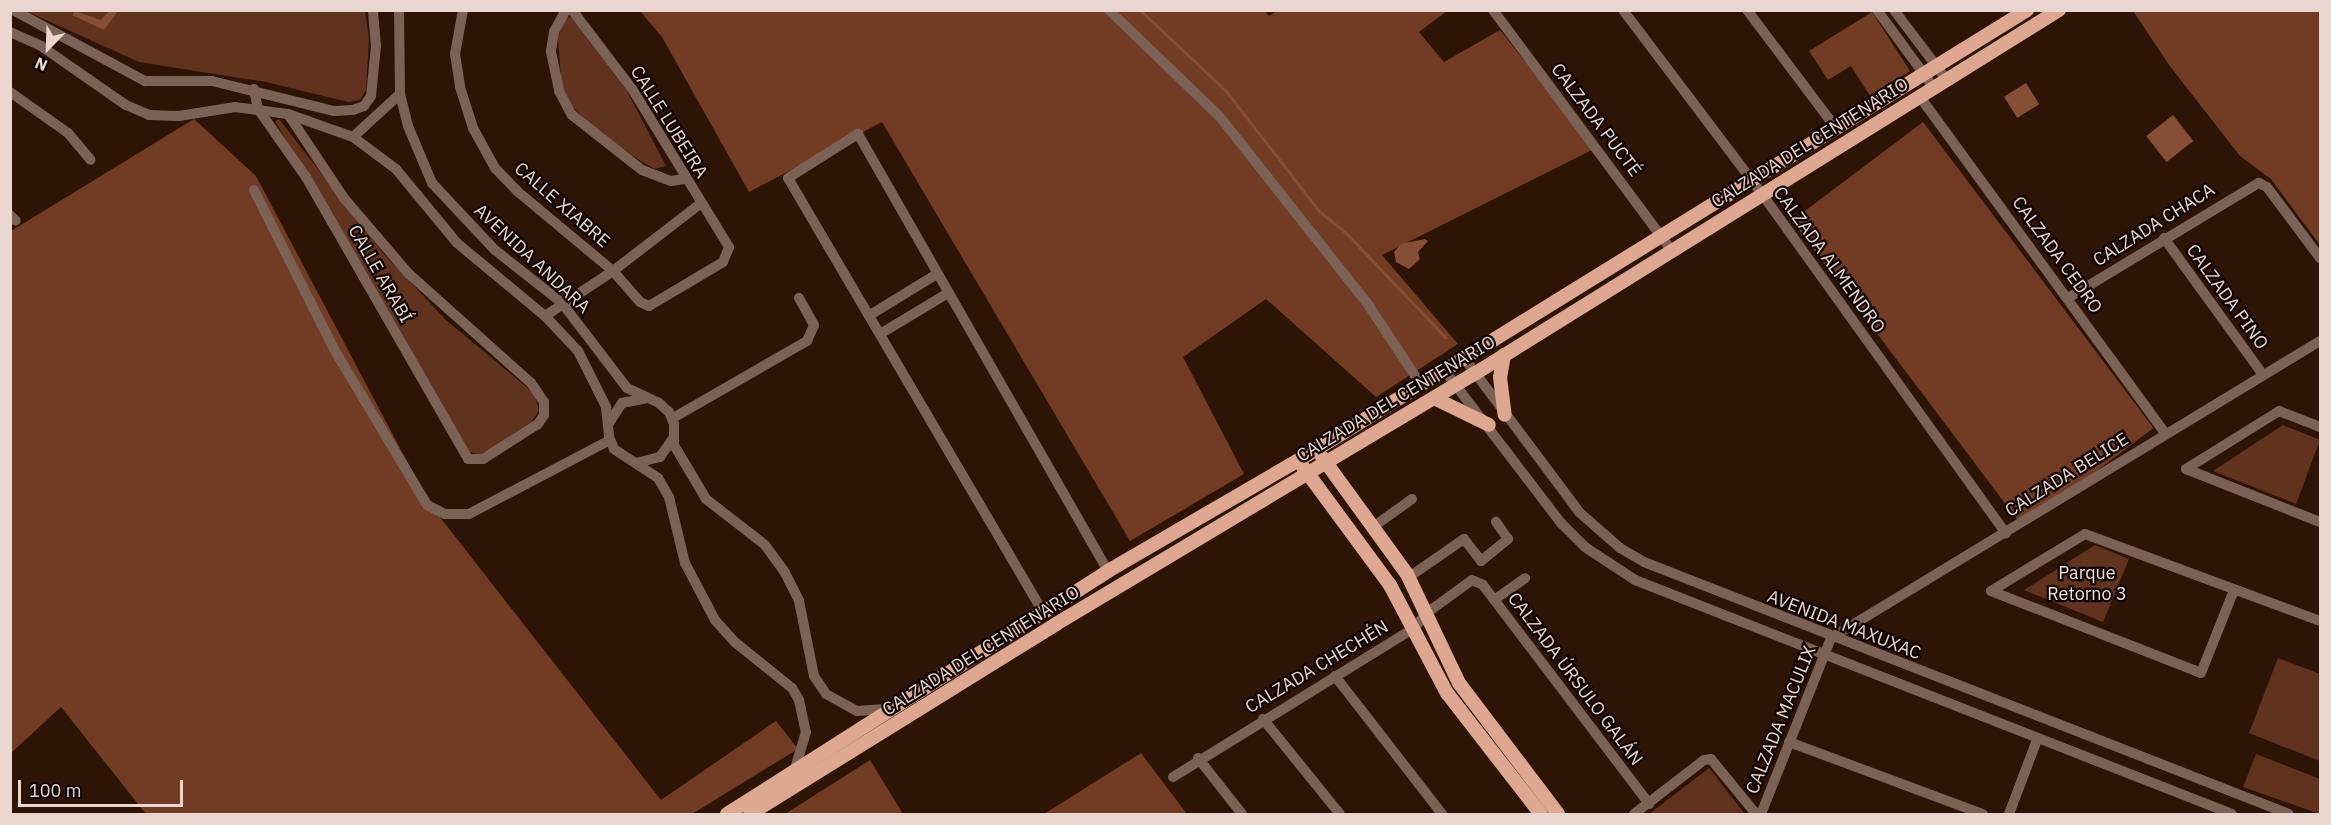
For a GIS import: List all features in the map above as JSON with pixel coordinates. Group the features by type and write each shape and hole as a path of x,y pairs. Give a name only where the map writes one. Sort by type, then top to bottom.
{"main road":[{"name":"CALZADA DEL CENTENARIO","path":"727,814 766,798 1476,373 2059,10"},
{"name":"CALZADA DEL CENTENARIO","path":"750,814 792,775 1042,612 1317,449 2022,12"},
{"path":"1504,355 1500,377 1505,415"},
{"path":"1434,398 1489,425"},
{"path":"1317,449 1409,577 1428,612 1459,683 1558,814"},
{"path":"1299,460 1390,585 1447,693 1540,814"}],"street":[{"path":"13,10 145,81 212,81 254,89 334,111 364,106 371,96 376,46 373,10"},
{"name":"AVENIDA ANDARA","path":"399,10 399,94 412,136 432,183 495,250 561,303 627,388 659,403 673,418"},
{"name":"CALLE XIABRE","path":"463,10 455,54 460,87 473,128 495,168 517,191 613,271 640,302 650,306"},
{"path":"566,10 554,32 551,52 559,91 572,115 642,170 671,181 684,179"},
{"name":"CALLE LUBEIRA","path":"572,10 632,89 684,179 729,247 729,255 650,306"},
{"path":"1108,10 1220,117 1369,306 1421,385"},
{"name":"CALZADA PUCTÉ","path":"1493,10 1671,250"},
{"name":"CALZADA ALMENDRO","path":"1623,10 1750,182 1762,194 2006,533"},
{"path":"1747,10 1836,128"},
{"path":"1877,10 1930,70 1947,80"},
{"path":"1894,10 1930,70 1934,88"},
{"name":"AVENIDA ANDARA","path":"10,32 41,46 126,105 149,115 180,116 235,107 258,109 288,114 353,137 396,170 465,250 545,316 578,351 594,375 609,424 610,440"},
{"path":"254,89 258,109"},
{"path":"10,92 68,133 91,160"},
{"path":"353,137 399,94"},
{"name":"CALZADA CEDRO","path":"1920,97 2166,434"},
{"name":"CALLE ARABÍ","path":"258,109 306,177 468,459 483,459 538,424 544,415 544,402 514,366 452,316 376,237 288,114"},
{"path":"1042,612 788,178 858,134 1108,571"},
{"name":"CALZADA CHACA","path":"2068,298 2164,238 2259,183 2267,187 2320,258"},
{"path":"255,190 335,351 427,506 445,514 469,514 610,440 623,458 658,478 669,497 686,563 715,620 736,643 792,688 805,714 803,752 792,775"},
{"path":"545,316 561,303 613,271 700,204"},
{"name":"CALZADA PINO","path":"2164,238 2263,375"},
{"path":"870,315 937,274"},
{"path":"880,334 948,293"},
{"path":"799,298 814,326 807,341 673,418 674,436 687,472 706,499 765,545 785,573 802,612 814,676 826,694 840,705 857,711 894,708"},
{"name":"CALZADA BELICE","path":"1831,638 2320,341"},
{"name":"AVENIDA MAXUXAC","path":"1464,358 1556,481 1599,532 1644,562 1831,638 2289,814"},
{"name":"AVENIDA MAXUXAC","path":"1444,370 1489,425 1539,494 1585,547 1617,570 1660,592 2232,814"},
{"path":"609,424 622,403 647,398"},
{"path":"2320,427 2279,411 2186,469 2320,522"},
{"path":"635,463 660,458 674,436"},
{"path":"1539,494 1556,481"},
{"path":"1372,527 1412,499"},
{"path":"1409,577 1464,539 1481,561 1508,539 1496,522"},
{"path":"2234,590 2201,673 1991,591 2085,534 2320,621"},
{"path":"1494,600 1525,578"},
{"name":"CALZADA CHECHÉN","path":"1173,777 1198,758 1414,628 1428,612 1472,580"},
{"name":"CALZADA ÚRSULO GALÁN","path":"1472,580 1483,585 1649,804"},
{"name":"CALZADA MACULIX","path":"1761,814 1831,638"},
{"path":"1335,676 1442,814"},
{"path":"1263,719 1340,814"},
{"path":"2009,814 2037,740"},
{"path":"1789,742 1983,814"},
{"path":"1198,758 1242,814"},
{"path":"1634,814 1704,760 1711,759 1756,814"}],"green space":[{"path":"26,11 365,11 369,39 366,90 360,100 348,102 266,82 139,62"},
{"path":"571,17 627,91 666,166 654,169 609,141 576,111 562,91 558,38 564,19"},
{"path":"279,119 383,253 446,320 535,394 539,411 531,422 482,455 469,452 275,121"},
{"path":"2283,425 2320,440 2296,504 2213,471"},
{"name":"Parque Retorno 3","path":"2095,545 2129,559 2103,622 2024,590"},
{"path":"2278,658 2320,674 2320,761 2249,733"},
{"path":"2256,754 2320,779 2320,814 2243,787"},
{"path":"1709,768 1745,814 1649,814"}],"shaded area":[{"path":"1264,10 1269,16 1278,10 1447,11 1419,32 1444,62 1500,30 1594,149 1382,255 1458,344 1376,397 1266,299 1183,357 1244,474 1130,541 882,122 749,192 662,37 640,11"},
{"path":"75,11 101,20 109,11 118,11 104,30 72,15"},
{"path":"2133,11 2320,11 2320,245 2271,179 2240,156 2169,65"},
{"path":"1872,12 1910,71 1870,96 1851,66 1828,80 1809,51"},
{"path":"2026,83 2039,104 2017,118 2004,97"},
{"path":"2173,115 2193,141 2167,162 2146,136"},
{"path":"194,119 256,176 429,503 661,800 776,721 798,749 692,814 146,814 61,707 11,753 11,231"},
{"path":"1923,122 2153,428 2023,527 1792,221"},
{"path":"1425,239 1428,241 1418,252 1420,259 1409,269 1396,262 1394,252 1401,244"},
{"path":"1141,753 1187,814 1044,814"},
{"path":"870,760 903,814 785,814"}],"waterway":[{"path":"1140,10 1226,91 1319,211 1346,233 1445,337"}]}
